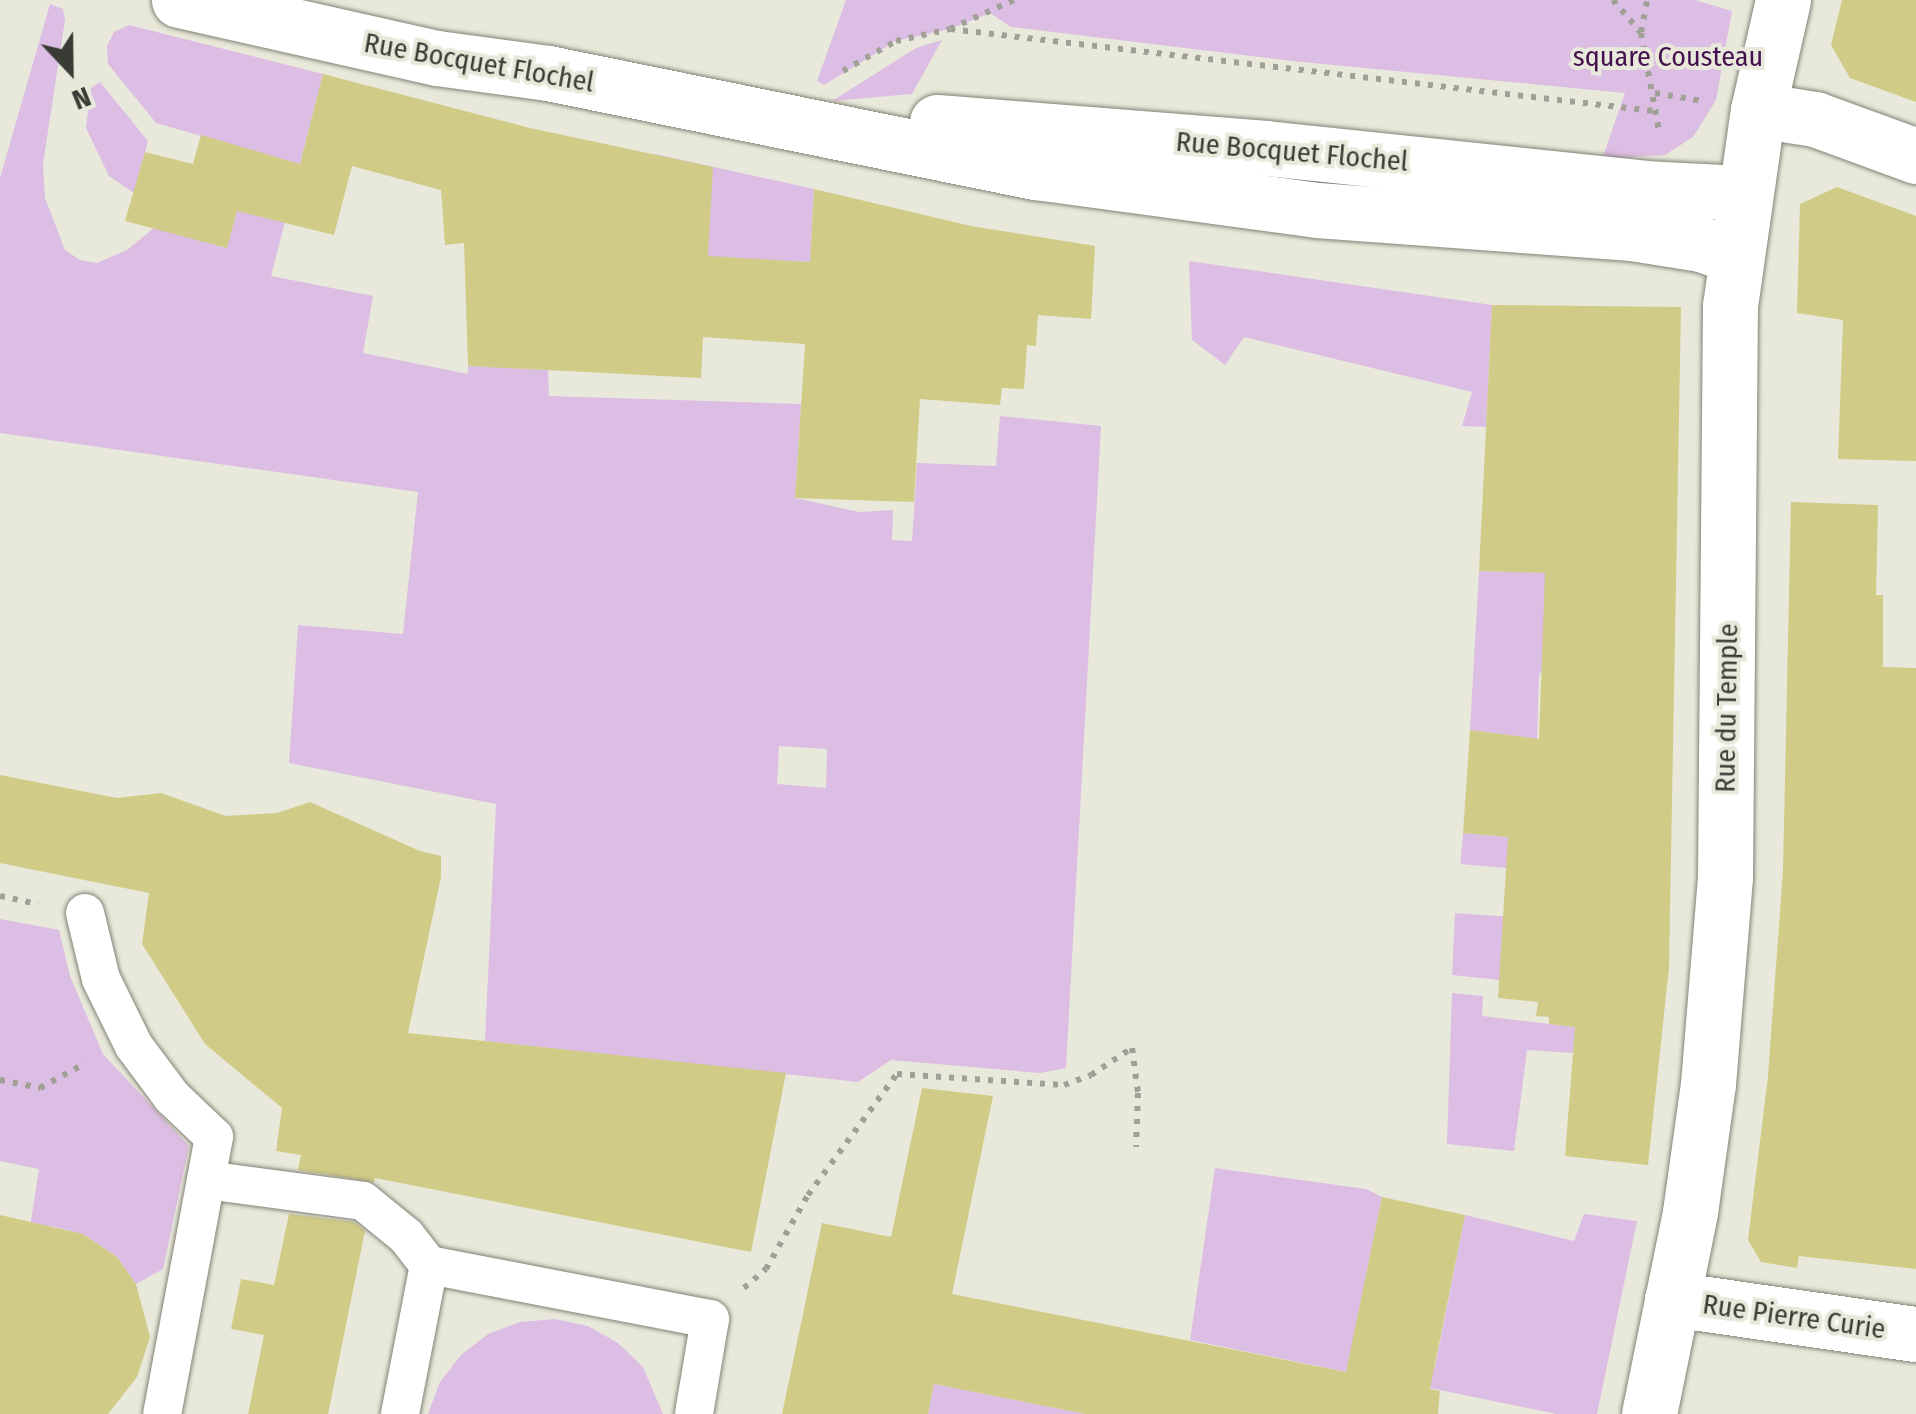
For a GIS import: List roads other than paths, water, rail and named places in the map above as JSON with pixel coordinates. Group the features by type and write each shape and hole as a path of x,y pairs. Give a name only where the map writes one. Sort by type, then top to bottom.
{"street":[{"name":"Rue Bocquet Flochel","path":"179,0 438,58 548,72 780,123 840,129 1036,172 1317,210 1489,220 1632,234 1700,244 1734,256"},
{"name":"Rue du Temple","path":"1649,1414 1708,1084 1725,877 1730,306 1734,256 1758,110 1783,0"},
{"path":"1758,110 1815,119 1916,156"},
{"name":"Rue Bocquet Flochel","path":"840,129 917,120 1744,194"},
{"path":"1489,220 1588,181"},
{"name":"Rue Pierre Curie","path":"1672,1300 1916,1334"}],"lane":[{"path":"85,914 101,980 134,1046 172,1097 214,1137 162,1414"},
{"path":"206,1180 364,1201 406,1236 429,1266 710,1319 694,1414"},
{"path":"400,1414 429,1266"}],"park label":[{"name":"square Cousteau","path":"1668,57"}]}
